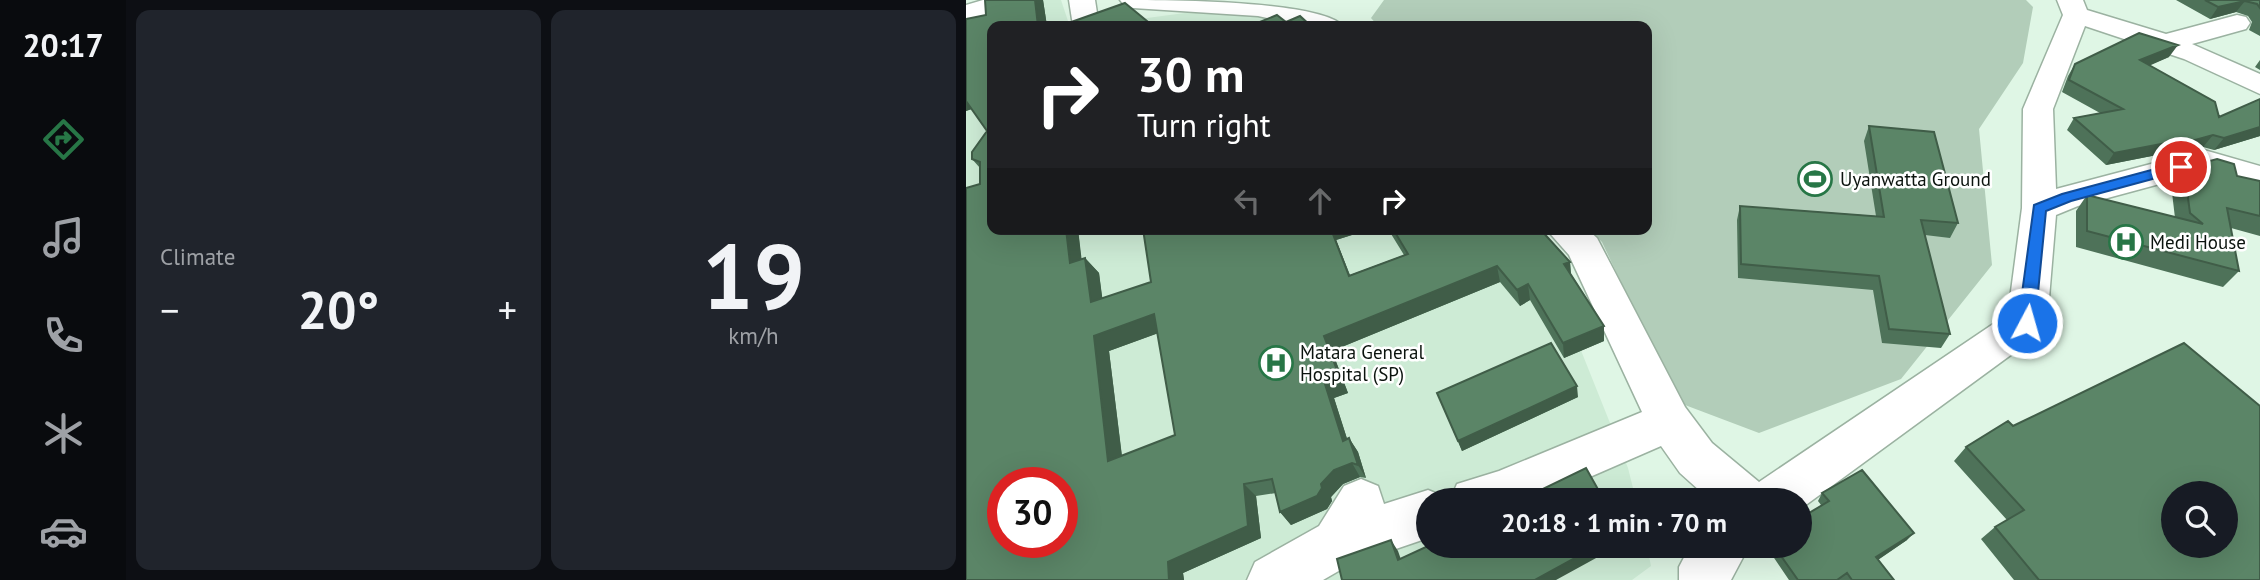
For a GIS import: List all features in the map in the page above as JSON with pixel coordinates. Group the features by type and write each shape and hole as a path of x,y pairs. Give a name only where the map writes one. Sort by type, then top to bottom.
{"street":[{"path":"966,13 1010,0"},
{"path":"1082,0 1085,21"},
{"path":"1133,0 1262,5 1319,21"},
{"path":"1790,488 2027,323 2039,208 2038,109 2073,8 2231,69 2260,85"},
{"path":"2164,43 2237,23"},
{"path":"2039,208 2067,197 2204,161 2260,177"},
{"path":"1571,235 1584,247 1698,479 1718,488"},
{"path":"1513,488 1669,421"},
{"path":"1337,544 1361,502"},
{"path":"1283,577 1337,544 1416,518"}],"shaded area":[{"name":"Matara General Hospital (SP)","path":"1007,0 1061,0 1068,21 987,21 987,235 1523,235 1544,258 1628,468 1633,488 1416,488 1416,558 1649,558 1651,566 1632,580 966,580 966,12"},
{"name":"Uyanwatta Ground","path":"1384,0 2026,0 2033,7 2023,63 1979,129 1992,265 1901,379 1759,433 1677,402 1602,242 1595,235 1652,235 1652,21 1374,21 1371,18"},
{"name":"Matara General Hospital (SP)","path":"1200,11 1265,14 1288,21 1124,21"}],"building":[{"path":"985,0 1035,0 1037,21 987,21 987,131 966,101 966,19 986,15"},
{"path":"2205,0 2260,0 2260,8 2257,4 2245,1 2218,7"},
{"path":"1125,3 1147,21 1074,21"},
{"path":"1277,15 1285,21 1262,21"},
{"path":"1300,16 1306,21 1288,21"},
{"path":"2139,33 2178,45 2140,60 2215,102 2219,117 2260,99 2260,127 2224,138 2213,135 2177,145 2177,141 2114,153 2074,118 2123,109 2069,80 2075,64"},
{"path":"1869,126 1934,132 1958,223 1921,220 1950,334 1889,329 1879,276 1741,264 1740,206 1884,217"},
{"path":"987,131 987,235 1067,235 1070,263 1085,258 1091,302 1151,282 1144,235 1333,235 1349,276 1408,254 1397,235 1545,235 1570,262 1564,264 1604,326 1563,343 1528,284 1517,290 1497,266 1324,336 1340,378 1325,384 1343,441 1349,438 1358,465 1352,463 1334,470 1321,484 1322,488 1317,496 1280,512 1272,479 1244,484 1248,526 1168,562 1169,580 966,580 966,188 980,184 980,162 972,159 972,152","holes":["1154,314 1175,435 1108,461 1094,336"]},
{"path":"2217,159 2234,164 2237,176 2260,181 2260,216 2227,208 2239,271 2087,231 2087,195 2203,224 2190,213 2184,168"},
{"path":"1551,343 1577,386 1458,441 1437,393"},
{"path":"2184,343 2260,406 2260,580 2039,580 1995,527 2024,510 1966,447 2008,421 2013,426"},
{"path":"1586,468 1597,488 1545,488"},
{"path":"1862,470 1914,533 1876,557 1894,580 1852,580 1847,573 1837,580 1798,580 1782,558 1812,558 1812,511 1829,501 1822,493"},
{"path":"1391,540 1398,560 1416,552 1416,558 1575,558 1535,580 1342,580 1337,559"}],"place":[{"name":"Uyanwatta Ground","path":"1815,179"},
{"name":"Medi House","path":"2126,242"},
{"name":"Matara General Hospital (SP)","path":"1276,363"}],"route":[{"path":"2027,323 2039,208 2067,197 2181,167"}]}
